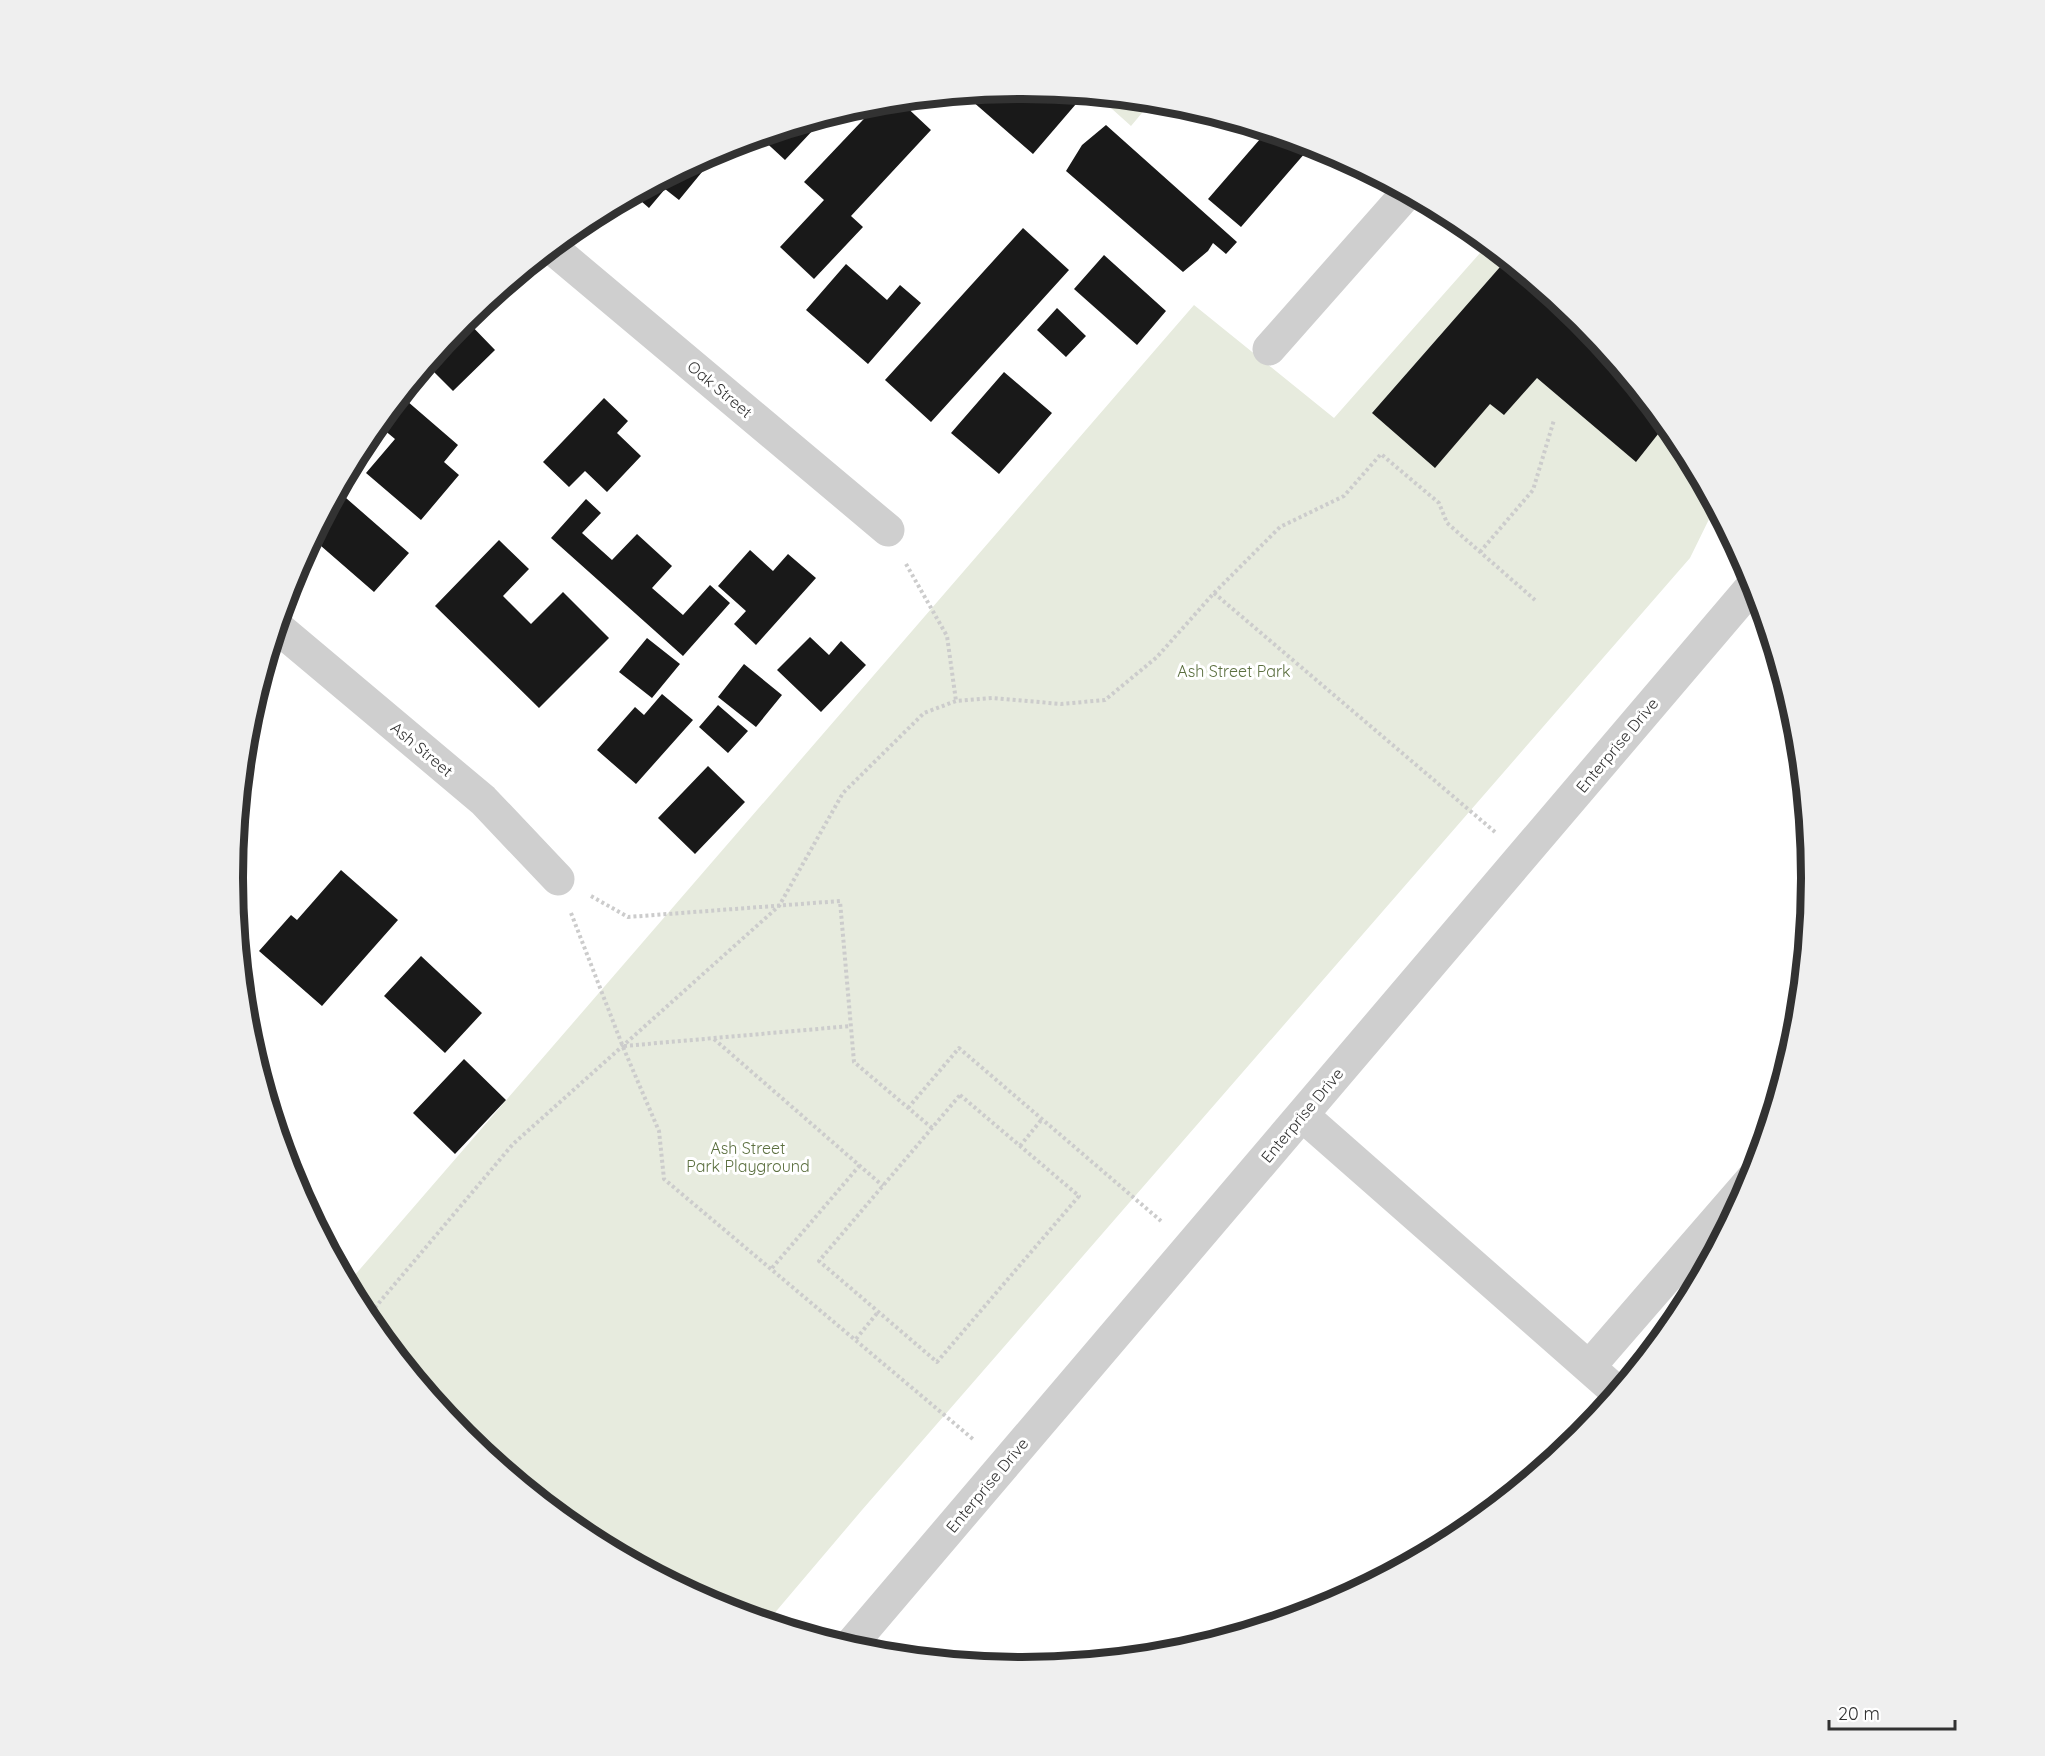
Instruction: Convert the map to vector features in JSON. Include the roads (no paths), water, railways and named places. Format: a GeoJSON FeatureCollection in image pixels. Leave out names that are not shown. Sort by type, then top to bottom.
{"type":"FeatureCollection","features":[{"type":"Feature","properties":{"kind":"street"},"geometry":{"type":"LineString","coordinates":[[1269,349],[1403,198]]}},
{"type":"Feature","properties":{"kind":"street","name":"Oak Street"},"geometry":{"type":"LineString","coordinates":[[558,253],[888,530]]}},
{"type":"Feature","properties":{"kind":"street","name":"Enterprise Drive"},"geometry":{"type":"LineString","coordinates":[[856,1638],[1746,592]]}},
{"type":"Feature","properties":{"kind":"street","name":"Ash Street"},"geometry":{"type":"LineString","coordinates":[[284,632],[483,800],[558,879]]}},
{"type":"Feature","properties":{"kind":"street"},"geometry":{"type":"LineString","coordinates":[[1302,1115],[1612,1387]]}},
{"type":"Feature","properties":{"kind":"street"},"geometry":{"type":"LineString","coordinates":[[1589,1367],[1729,1206]]}},
{"type":"Feature","properties":{"kind":"park label","name":"Ash Street Park"},"geometry":{"type":"Point","coordinates":[1234,671]}},
{"type":"Feature","properties":{"kind":"park label","name":"Ash Street Park Playground"},"geometry":{"type":"Point","coordinates":[748,1157]}}]}
